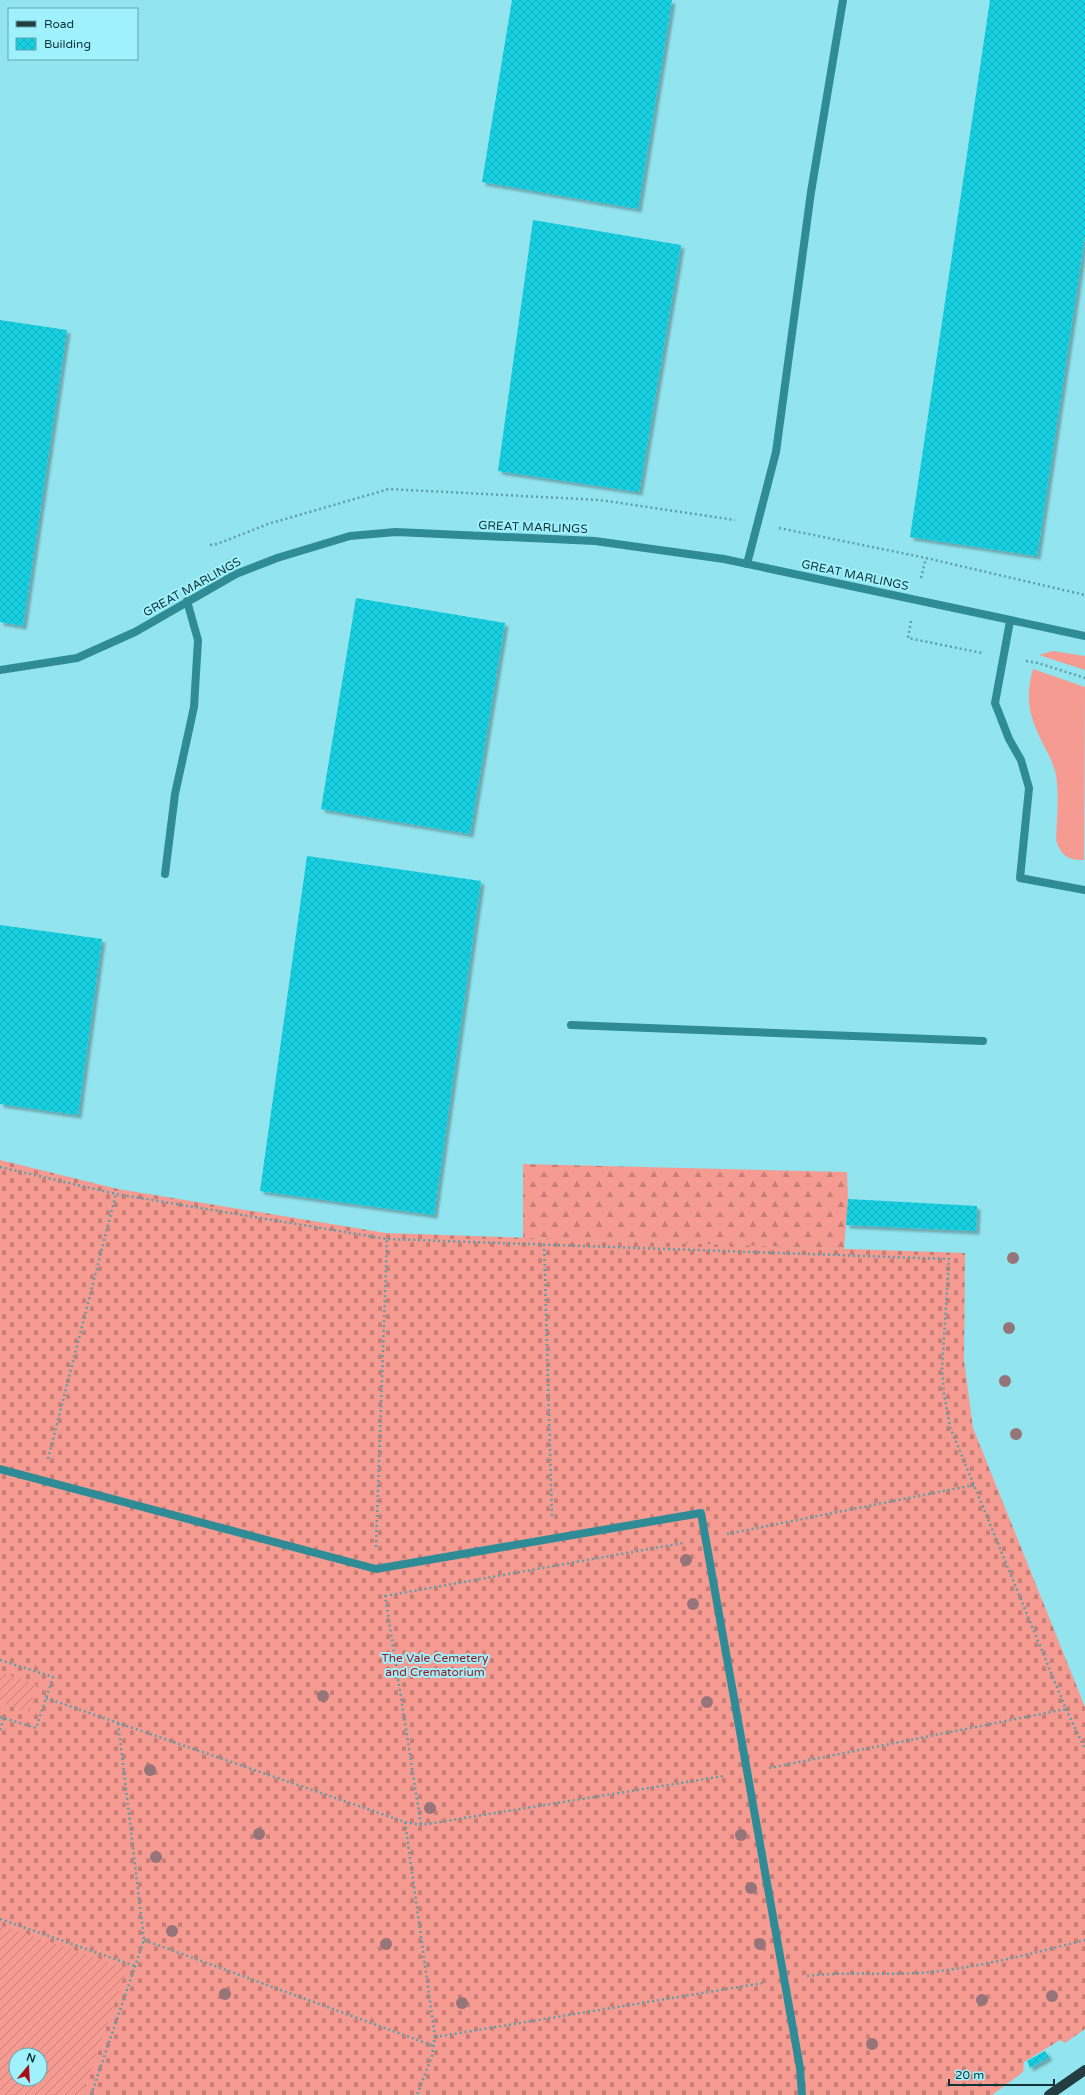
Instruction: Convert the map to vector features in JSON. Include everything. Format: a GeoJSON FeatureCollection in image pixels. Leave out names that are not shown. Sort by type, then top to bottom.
{"type":"FeatureCollection","features":[{"type":"Feature","properties":{"kind":"main road"},"geometry":{"type":"LineString","coordinates":[[1049,2095],[1085,2070]]}},
{"type":"Feature","properties":{"kind":"street"},"geometry":{"type":"LineString","coordinates":[[747,564],[776,452],[811,192],[843,0]]}},
{"type":"Feature","properties":{"kind":"street","name":"GREAT MARLINGS"},"geometry":{"type":"LineString","coordinates":[[0,670],[77,658],[135,632],[236,574],[277,558],[350,536],[396,532],[595,541],[747,564],[1085,636]]}},
{"type":"Feature","properties":{"kind":"street"},"geometry":{"type":"LineString","coordinates":[[165,874],[175,794],[194,707],[198,640],[187,601]]}},
{"type":"Feature","properties":{"kind":"street"},"geometry":{"type":"LineString","coordinates":[[1010,621],[996,703],[1009,739],[1021,760],[1029,788],[1020,878],[1085,890]]}},
{"type":"Feature","properties":{"kind":"street"},"geometry":{"type":"LineString","coordinates":[[571,1025],[982,1041]]}},
{"type":"Feature","properties":{"kind":"street"},"geometry":{"type":"LineString","coordinates":[[0,1469],[378,1569],[700,1513],[800,2068],[802,2095]]}},
{"type":"Feature","properties":{"kind":"path"},"geometry":{"type":"LineString","coordinates":[[0,1167],[116,1194],[387,1239],[949,1259],[942,1369],[944,1394],[950,1427],[1066,1709],[1085,1749]]}},
{"type":"Feature","properties":{"kind":"path"},"geometry":{"type":"LineString","coordinates":[[42,1481],[116,1194]]}},
{"type":"Feature","properties":{"kind":"path"},"geometry":{"type":"LineString","coordinates":[[387,1239],[378,1569],[385,1596],[421,1825]]}},
{"type":"Feature","properties":{"kind":"path"},"geometry":{"type":"LineString","coordinates":[[544,1244],[553,1538]]}},
{"type":"Feature","properties":{"kind":"path"},"geometry":{"type":"LineString","coordinates":[[385,1596],[705,1539],[974,1485]]}},
{"type":"Feature","properties":{"kind":"path"},"geometry":{"type":"LineString","coordinates":[[0,1660],[53,1677],[36,1728],[0,1717]]}},
{"type":"Feature","properties":{"kind":"path"},"geometry":{"type":"LineString","coordinates":[[46,1698],[405,1822],[435,2037],[432,2056],[417,2095]]}},
{"type":"Feature","properties":{"kind":"path"},"geometry":{"type":"LineString","coordinates":[[0,1730],[4,1718]]}},
{"type":"Feature","properties":{"kind":"path"},"geometry":{"type":"LineString","coordinates":[[91,2095],[144,1940],[118,1722]]}},
{"type":"Feature","properties":{"kind":"path"},"geometry":{"type":"LineString","coordinates":[[0,1919],[135,1966]]}},
{"type":"Feature","properties":{"kind":"path"},"geometry":{"type":"LineString","coordinates":[[144,1940],[434,2046]]}},
{"type":"Feature","properties":{"kind":"path"},"geometry":{"type":"LineString","coordinates":[[435,2037],[834,1972],[880,1975],[932,1972],[994,1962],[1085,1940]]}},
{"type":"Feature","properties":{"kind":"green space"},"geometry":{"type":"Polygon","coordinates":[[[1053,651],[1085,656],[1085,670],[1039,655],[1053,651]]]}},
{"type":"Feature","properties":{"kind":"green space"},"geometry":{"type":"Polygon","coordinates":[[[1033,669],[1085,687],[1084,860],[1066,856],[1060,850],[1056,840],[1058,799],[1057,782],[1054,768],[1035,726],[1030,709],[1029,691],[1033,669]]]}},
{"type":"Feature","properties":{"kind":"green space","name":"The Vale Cemetery and Crematorium"},"geometry":{"type":"Polygon","coordinates":[[[0,1160],[118,1189],[386,1233],[965,1253],[964,1361],[973,1428],[1085,1707],[1085,2029],[1065,2043],[1060,2040],[1024,2062],[1023,2072],[992,2095],[0,2095],[0,1160]]]}},
{"type":"Feature","properties":{"kind":"green space"},"geometry":{"type":"Polygon","coordinates":[[[523,1164],[847,1172],[848,1199],[844,1249],[523,1238],[523,1164]]]}},
{"type":"Feature","properties":{"kind":"green space"},"geometry":{"type":"Polygon","coordinates":[[[0,1672],[37,1684],[28,1712],[0,1703],[0,1672]]]}},
{"type":"Feature","properties":{"kind":"green space"},"geometry":{"type":"Polygon","coordinates":[[[0,1925],[127,1968],[82,2095],[0,2095],[0,1925]]]}},
{"type":"Feature","properties":{"kind":"building"},"geometry":{"type":"Polygon","coordinates":[[[512,0],[672,0],[638,209],[482,182],[512,0]]]}},
{"type":"Feature","properties":{"kind":"building"},"geometry":{"type":"Polygon","coordinates":[[[990,0],[1085,0],[1085,235],[1037,556],[910,537],[990,0]]]}},
{"type":"Feature","properties":{"kind":"building"},"geometry":{"type":"Polygon","coordinates":[[[533,220],[681,245],[639,492],[498,471],[533,220]]]}},
{"type":"Feature","properties":{"kind":"building"},"geometry":{"type":"Polygon","coordinates":[[[0,320],[67,330],[23,626],[0,622],[0,320]]]}},
{"type":"Feature","properties":{"kind":"building"},"geometry":{"type":"Polygon","coordinates":[[[356,598],[505,623],[470,834],[321,809],[356,598]]]}},
{"type":"Feature","properties":{"kind":"building"},"geometry":{"type":"Polygon","coordinates":[[[307,856],[481,881],[434,1215],[260,1191],[307,856]]]}},
{"type":"Feature","properties":{"kind":"building"},"geometry":{"type":"Polygon","coordinates":[[[0,925],[102,939],[78,1115],[0,1104],[0,925]]]}},
{"type":"Feature","properties":{"kind":"building"},"geometry":{"type":"Polygon","coordinates":[[[848,1199],[977,1206],[976,1231],[846,1225],[848,1199]]]}},
{"type":"Feature","properties":{"kind":"building"},"geometry":{"type":"Polygon","coordinates":[[[1045,2051],[1049,2057],[1030,2068],[1027,2061],[1045,2051]]]}}]}
